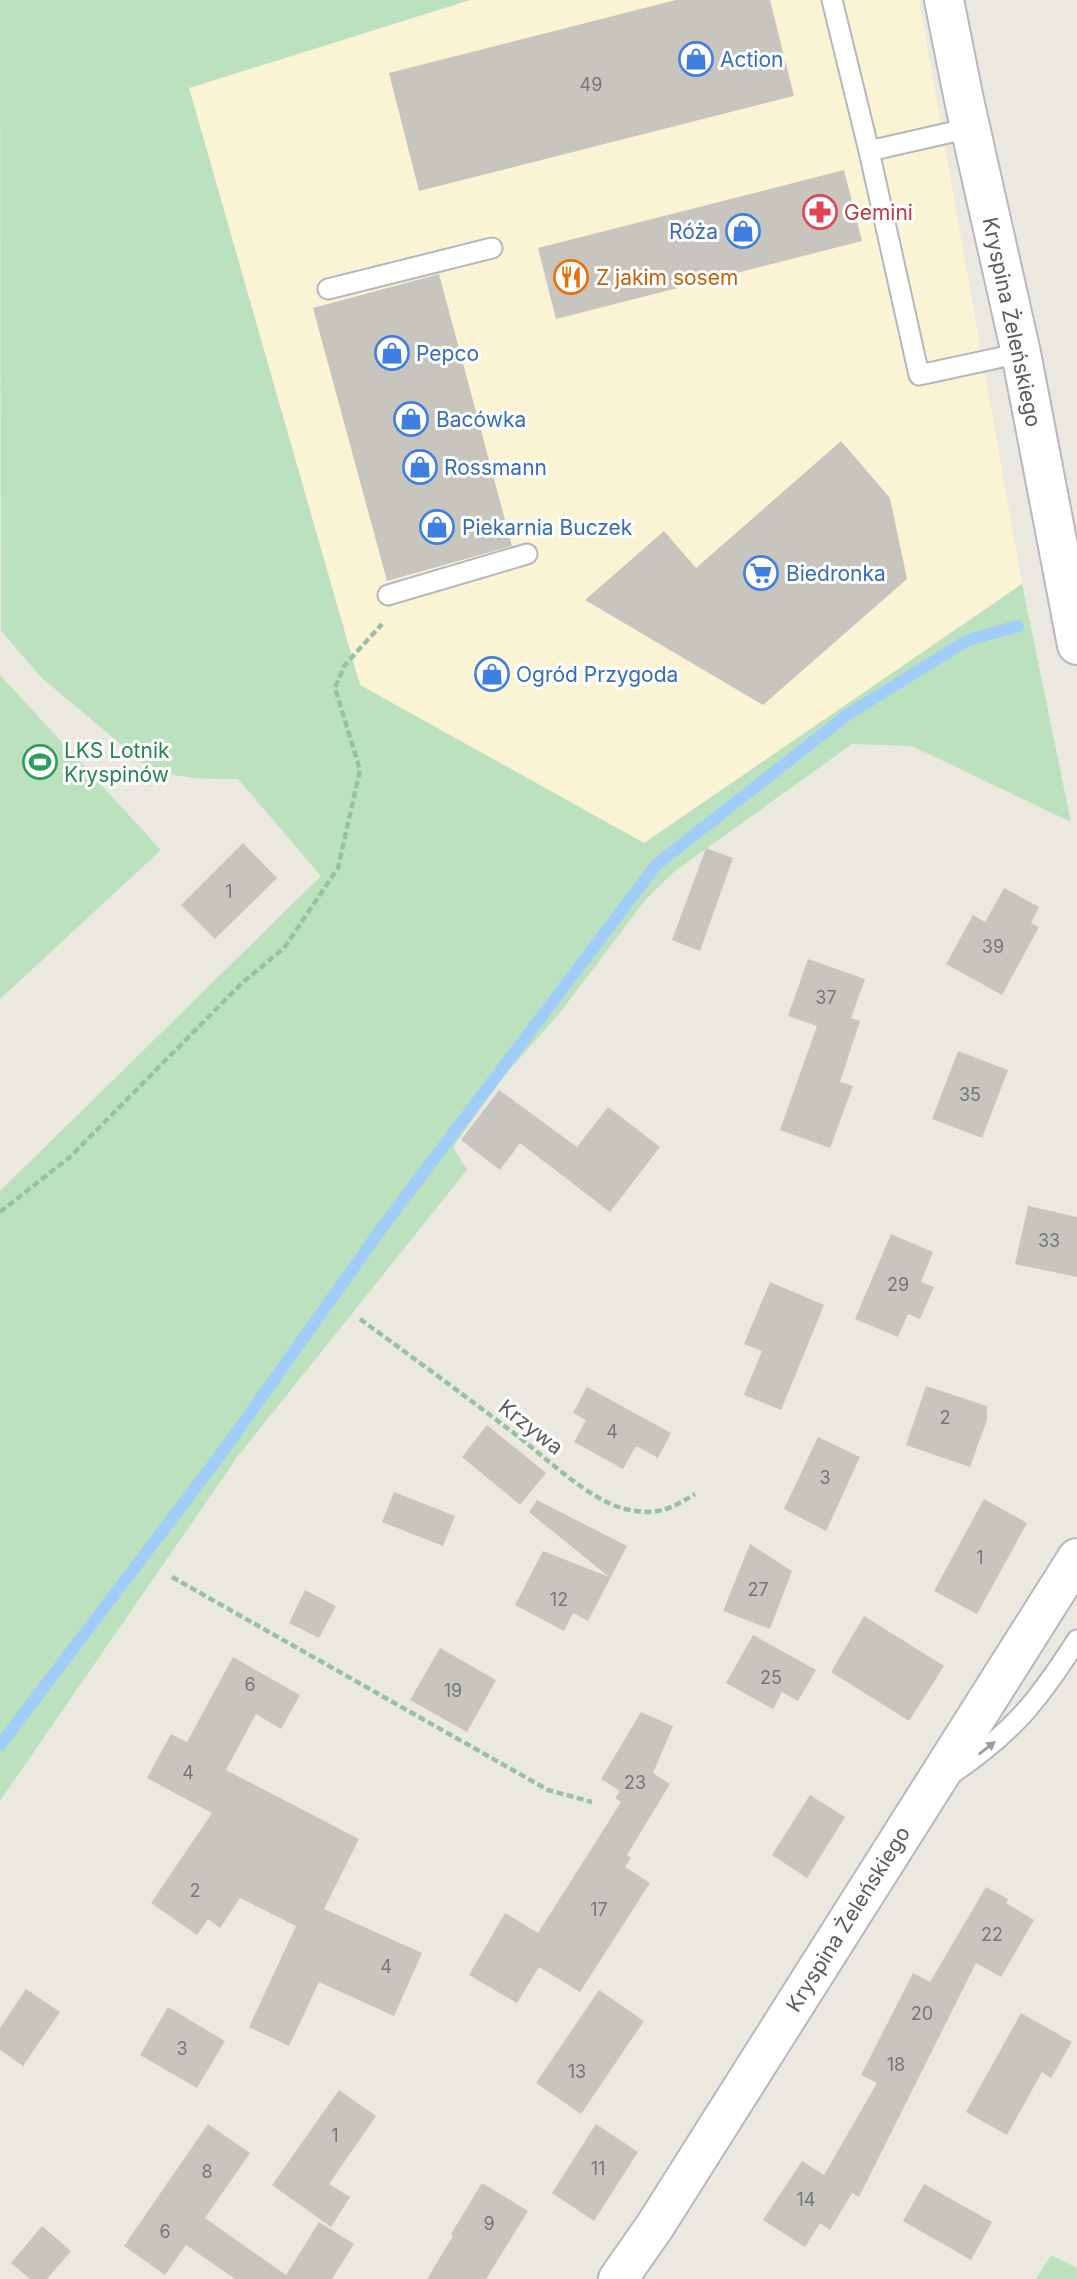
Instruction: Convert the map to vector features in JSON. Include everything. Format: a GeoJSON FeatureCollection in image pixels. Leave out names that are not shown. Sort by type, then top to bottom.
{"type":"FeatureCollection","features":[{"type":"Feature","properties":{"kind":"main road","name":"Kryspina Żeleńskiego"},"geometry":{"type":"LineString","coordinates":[[944,0],[1021,354],[1077,645]]}},
{"type":"Feature","properties":{"kind":"main road","name":"Kryspina Żeleńskiego"},"geometry":{"type":"LineString","coordinates":[[618,2279],[662,2216],[1077,1558]]}},
{"type":"Feature","properties":{"kind":"lane"},"geometry":{"type":"LineString","coordinates":[[832,0],[919,375],[1021,354]]}},
{"type":"Feature","properties":{"kind":"lane"},"geometry":{"type":"LineString","coordinates":[[869,151],[970,128]]}},
{"type":"Feature","properties":{"kind":"lane"},"geometry":{"type":"LineString","coordinates":[[328,289],[492,248]]}},
{"type":"Feature","properties":{"kind":"lane"},"geometry":{"type":"LineString","coordinates":[[388,594],[527,554]]}},
{"type":"Feature","properties":{"kind":"lane"},"geometry":{"type":"LineString","coordinates":[[932,1787],[987,1749],[1020,1720],[1042,1694],[1077,1640]]}},
{"type":"Feature","properties":{"kind":"path"},"geometry":{"type":"LineString","coordinates":[[0,1212],[70,1157],[242,983],[284,948],[338,868],[360,770],[335,688],[344,666],[382,626],[388,594]]}},
{"type":"Feature","properties":{"kind":"path","name":"Krzywa"},"geometry":{"type":"LineString","coordinates":[[360,1319],[595,1496],[623,1508],[650,1513],[669,1510],[695,1494]]}},
{"type":"Feature","properties":{"kind":"path"},"geometry":{"type":"LineString","coordinates":[[172,1577],[548,1790],[593,1802]]}},
{"type":"Feature","properties":{"kind":"shaded area"},"geometry":{"type":"Polygon","coordinates":[[[470,0],[919,0],[1022,584],[644,843],[360,685],[189,88],[470,0]]]}},
{"type":"Feature","properties":{"kind":"green space"},"geometry":{"type":"Polygon","coordinates":[[[0,0],[470,0],[189,88],[360,685],[644,843],[1022,584],[1071,822],[912,746],[852,744],[675,871],[646,899],[559,1014],[504,1076],[453,1147],[467,1170],[238,1456],[0,1801],[0,1191],[321,876],[238,779],[182,776],[149,768],[42,678],[1,631],[0,0]]]}},
{"type":"Feature","properties":{"kind":"green space","name":"LKS Lotnik Kryspinów"},"geometry":{"type":"Polygon","coordinates":[[[0,675],[161,850],[0,999],[0,675]]]}},
{"type":"Feature","properties":{"kind":"green space"},"geometry":{"type":"Polygon","coordinates":[[[1051,2255],[1077,2268],[1077,2279],[1036,2279],[1051,2255]]]}},
{"type":"Feature","properties":{"kind":"building"},"geometry":{"type":"Polygon","coordinates":[[[676,0],[770,0],[794,96],[419,191],[389,73],[676,0]]]}},
{"type":"Feature","properties":{"kind":"building"},"geometry":{"type":"Polygon","coordinates":[[[844,170],[862,241],[556,319],[538,248],[844,170]]]}},
{"type":"Feature","properties":{"kind":"building"},"geometry":{"type":"Polygon","coordinates":[[[439,274],[512,546],[387,581],[313,308],[439,274]]]}},
{"type":"Feature","properties":{"kind":"building","name":"Biedronka"},"geometry":{"type":"Polygon","coordinates":[[[841,441],[890,498],[907,579],[763,705],[585,600],[664,531],[696,568],[841,441]]]}},
{"type":"Feature","properties":{"kind":"building"},"geometry":{"type":"Polygon","coordinates":[[[243,843],[277,878],[215,939],[181,905],[243,843]]]}},
{"type":"Feature","properties":{"kind":"building"},"geometry":{"type":"Polygon","coordinates":[[[706,848],[733,858],[700,951],[672,940],[706,848]]]}},
{"type":"Feature","properties":{"kind":"building"},"geometry":{"type":"Polygon","coordinates":[[[1004,888],[1039,907],[1031,923],[1039,927],[1002,995],[946,964],[973,915],[985,922],[1004,888]]]}},
{"type":"Feature","properties":{"kind":"building"},"geometry":{"type":"Polygon","coordinates":[[[808,959],[865,979],[851,1018],[860,1021],[840,1082],[853,1086],[830,1148],[780,1130],[817,1026],[788,1016],[808,959]]]}},
{"type":"Feature","properties":{"kind":"building"},"geometry":{"type":"Polygon","coordinates":[[[958,1051],[1008,1070],[982,1138],[932,1119],[958,1051]]]}},
{"type":"Feature","properties":{"kind":"building"},"geometry":{"type":"Polygon","coordinates":[[[499,1090],[577,1147],[608,1107],[660,1147],[610,1212],[520,1143],[500,1170],[461,1140],[499,1090]]]}},
{"type":"Feature","properties":{"kind":"building"},"geometry":{"type":"Polygon","coordinates":[[[1028,1206],[1077,1217],[1077,1277],[1015,1264],[1028,1206]]]}},
{"type":"Feature","properties":{"kind":"building"},"geometry":{"type":"Polygon","coordinates":[[[891,1234],[933,1252],[921,1282],[934,1287],[920,1319],[908,1314],[898,1337],[855,1319],[891,1234]]]}},
{"type":"Feature","properties":{"kind":"building"},"geometry":{"type":"Polygon","coordinates":[[[770,1282],[824,1305],[781,1410],[744,1395],[762,1351],[744,1344],[770,1282]]]}},
{"type":"Feature","properties":{"kind":"building"},"geometry":{"type":"Polygon","coordinates":[[[926,1386],[987,1406],[987,1420],[970,1467],[906,1445],[926,1386]]]}},
{"type":"Feature","properties":{"kind":"building"},"geometry":{"type":"Polygon","coordinates":[[[587,1387],[671,1433],[658,1458],[636,1446],[623,1469],[574,1442],[586,1420],[573,1413],[587,1387]]]}},
{"type":"Feature","properties":{"kind":"building"},"geometry":{"type":"Polygon","coordinates":[[[487,1425],[546,1473],[520,1505],[462,1457],[487,1425]]]}},
{"type":"Feature","properties":{"kind":"building"},"geometry":{"type":"Polygon","coordinates":[[[818,1437],[860,1457],[826,1531],[784,1509],[818,1437]]]}},
{"type":"Feature","properties":{"kind":"building"},"geometry":{"type":"Polygon","coordinates":[[[394,1492],[455,1516],[443,1546],[382,1522],[394,1492]]]}},
{"type":"Feature","properties":{"kind":"building"},"geometry":{"type":"Polygon","coordinates":[[[984,1499],[1027,1523],[977,1614],[934,1591],[984,1499]]]}},
{"type":"Feature","properties":{"kind":"building"},"geometry":{"type":"Polygon","coordinates":[[[537,1500],[627,1546],[588,1621],[573,1613],[564,1631],[515,1605],[543,1551],[609,1577],[529,1512],[537,1500]]]}},
{"type":"Feature","properties":{"kind":"building"},"geometry":{"type":"Polygon","coordinates":[[[750,1544],[792,1571],[770,1629],[723,1611],[750,1544]]]}},
{"type":"Feature","properties":{"kind":"building"},"geometry":{"type":"Polygon","coordinates":[[[305,1590],[336,1606],[319,1638],[289,1623],[305,1590]]]}},
{"type":"Feature","properties":{"kind":"building"},"geometry":{"type":"Polygon","coordinates":[[[864,1616],[944,1666],[909,1721],[831,1672],[864,1616]]]}},
{"type":"Feature","properties":{"kind":"building"},"geometry":{"type":"Polygon","coordinates":[[[753,1635],[816,1670],[798,1701],[782,1692],[773,1709],[726,1683],[753,1635]]]}},
{"type":"Feature","properties":{"kind":"building"},"geometry":{"type":"Polygon","coordinates":[[[440,1648],[496,1680],[467,1732],[410,1700],[440,1648]]]}},
{"type":"Feature","properties":{"kind":"building"},"geometry":{"type":"Polygon","coordinates":[[[233,1657],[300,1695],[281,1729],[256,1714],[226,1770],[359,1839],[324,1909],[422,1953],[394,2016],[319,1982],[289,2046],[249,2027],[296,1926],[240,1898],[220,1928],[208,1919],[197,1935],[151,1903],[212,1813],[147,1778],[171,1734],[187,1742],[233,1657]]]}},
{"type":"Feature","properties":{"kind":"building"},"geometry":{"type":"Polygon","coordinates":[[[641,1712],[673,1726],[653,1773],[670,1784],[627,1855],[631,1858],[625,1867],[650,1883],[580,1992],[539,1967],[517,2003],[469,1975],[505,1913],[538,1933],[621,1802],[615,1798],[620,1791],[601,1779],[641,1712]]]}},
{"type":"Feature","properties":{"kind":"building"},"geometry":{"type":"Polygon","coordinates":[[[810,1795],[845,1817],[807,1878],[772,1855],[810,1795]]]}},
{"type":"Feature","properties":{"kind":"building"},"geometry":{"type":"Polygon","coordinates":[[[986,1887],[1008,1899],[1006,1903],[1034,1920],[1001,1977],[976,1963],[859,2197],[852,2193],[830,2230],[820,2223],[805,2247],[763,2220],[802,2161],[824,2175],[877,2083],[861,2075],[913,1973],[930,1982],[986,1887]]]}},
{"type":"Feature","properties":{"kind":"building"},"geometry":{"type":"Polygon","coordinates":[[[26,1989],[60,2012],[23,2066],[0,2050],[0,2028],[26,1989]]]}},
{"type":"Feature","properties":{"kind":"building"},"geometry":{"type":"Polygon","coordinates":[[[599,1990],[644,2021],[581,2114],[536,2083],[599,1990]]]}},
{"type":"Feature","properties":{"kind":"building"},"geometry":{"type":"Polygon","coordinates":[[[168,2007],[225,2041],[197,2088],[140,2055],[168,2007]]]}},
{"type":"Feature","properties":{"kind":"building"},"geometry":{"type":"Polygon","coordinates":[[[1021,2013],[1072,2042],[1051,2078],[1042,2072],[1007,2135],[966,2112],[1021,2013]]]}},
{"type":"Feature","properties":{"kind":"building"},"geometry":{"type":"Polygon","coordinates":[[[339,2090],[376,2116],[329,2184],[350,2197],[331,2227],[272,2185],[339,2090]]]}},
{"type":"Feature","properties":{"kind":"building"},"geometry":{"type":"Polygon","coordinates":[[[208,2124],[250,2153],[205,2218],[286,2275],[319,2222],[354,2244],[332,2279],[235,2279],[186,2245],[165,2275],[124,2246],[208,2124]]]}},
{"type":"Feature","properties":{"kind":"building"},"geometry":{"type":"Polygon","coordinates":[[[596,2124],[638,2152],[594,2221],[552,2193],[596,2124]]]}},
{"type":"Feature","properties":{"kind":"building"},"geometry":{"type":"Polygon","coordinates":[[[482,2183],[528,2211],[486,2279],[427,2279],[453,2236],[451,2234],[482,2183]]]}},
{"type":"Feature","properties":{"kind":"building"},"geometry":{"type":"Polygon","coordinates":[[[924,2184],[992,2222],[971,2260],[903,2221],[924,2184]]]}},
{"type":"Feature","properties":{"kind":"building"},"geometry":{"type":"Polygon","coordinates":[[[42,2226],[71,2251],[47,2279],[30,2279],[11,2263],[42,2226]]]}},
{"type":"Feature","properties":{"kind":"waterway"},"geometry":{"type":"LineString","coordinates":[[0,1745],[221,1454],[384,1225],[656,865],[847,715],[968,640],[1018,626]]}},
{"type":"Feature","properties":{"kind":"place","name":"Action"},"geometry":{"type":"Point","coordinates":[696,59]}},
{"type":"Feature","properties":{"kind":"place","name":"Gemini"},"geometry":{"type":"Point","coordinates":[820,212]}},
{"type":"Feature","properties":{"kind":"place","name":"Róża"},"geometry":{"type":"Point","coordinates":[743,231]}},
{"type":"Feature","properties":{"kind":"place","name":"Z jakim sosem"},"geometry":{"type":"Point","coordinates":[571,277]}},
{"type":"Feature","properties":{"kind":"place","name":"Pepco"},"geometry":{"type":"Point","coordinates":[392,353]}},
{"type":"Feature","properties":{"kind":"place","name":"Bacówka"},"geometry":{"type":"Point","coordinates":[411,419]}},
{"type":"Feature","properties":{"kind":"place","name":"Rossmann"},"geometry":{"type":"Point","coordinates":[420,467]}},
{"type":"Feature","properties":{"kind":"place","name":"Piekarnia Buczek"},"geometry":{"type":"Point","coordinates":[437,527]}},
{"type":"Feature","properties":{"kind":"place","name":"Biedronka"},"geometry":{"type":"Point","coordinates":[761,573]}},
{"type":"Feature","properties":{"kind":"place","name":"Ogród Przygoda"},"geometry":{"type":"Point","coordinates":[492,674]}},
{"type":"Feature","properties":{"kind":"place","name":"LKS Lotnik Kryspinów"},"geometry":{"type":"Point","coordinates":[40,762]}}]}
